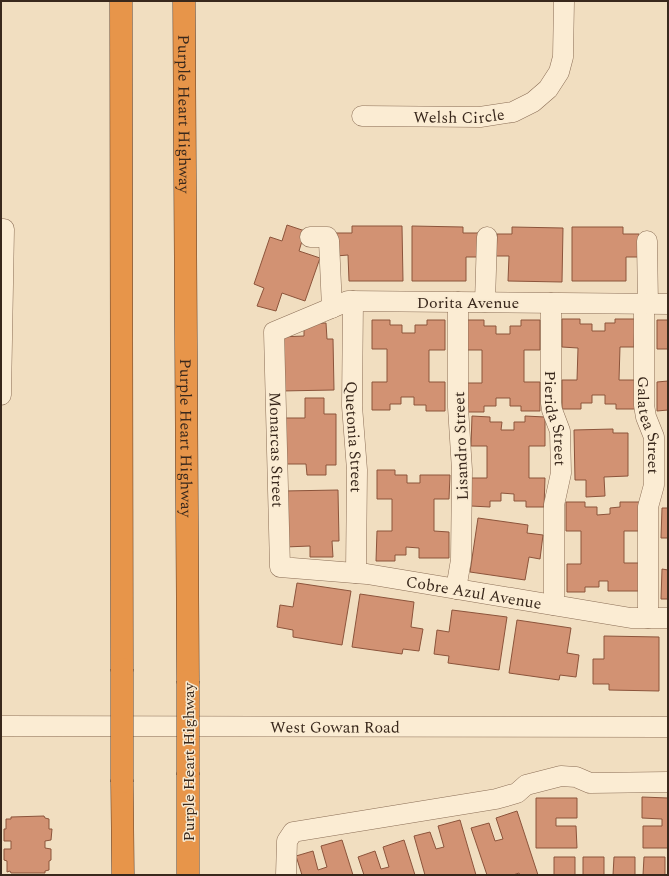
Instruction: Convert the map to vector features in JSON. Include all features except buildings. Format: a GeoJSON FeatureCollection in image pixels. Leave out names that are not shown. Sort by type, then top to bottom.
{"type":"FeatureCollection","features":[{"type":"Feature","properties":{"kind":"highway"},"geometry":{"type":"LineString","coordinates":[[121,1],[123,875]]}},
{"type":"Feature","properties":{"kind":"highway","name":"Purple Heart Highway"},"geometry":{"type":"LineString","coordinates":[[184,1],[188,875]]}},
{"type":"Feature","properties":{"kind":"street","name":"Welsh Circle"},"geometry":{"type":"LineString","coordinates":[[362,116],[480,116],[513,112],[533,102],[548,89],[559,72],[563,57],[564,1]]}},
{"type":"Feature","properties":{"kind":"street"},"geometry":{"type":"LineString","coordinates":[[1,395],[3,229]]}},
{"type":"Feature","properties":{"kind":"street"},"geometry":{"type":"LineString","coordinates":[[310,237],[327,237],[329,241],[332,308]]}},
{"type":"Feature","properties":{"kind":"street"},"geometry":{"type":"LineString","coordinates":[[485,302],[487,237]]}},
{"type":"Feature","properties":{"kind":"street","name":"Galatea Street"},"geometry":{"type":"LineString","coordinates":[[647,241],[644,405],[646,417],[654,437],[654,485],[648,507],[648,618]]}},
{"type":"Feature","properties":{"kind":"street","name":"Dorita Avenue"},"geometry":{"type":"LineString","coordinates":[[274,332],[348,301],[668,304]]}},
{"type":"Feature","properties":{"kind":"street","name":"Quetonia Street"},"geometry":{"type":"LineString","coordinates":[[353,301],[352,406],[357,470],[356,573]]}},
{"type":"Feature","properties":{"kind":"street","name":"Lisandro Street"},"geometry":{"type":"LineString","coordinates":[[456,589],[461,560],[462,470],[458,406],[458,302]]}},
{"type":"Feature","properties":{"kind":"street","name":"Pierida Street"},"geometry":{"type":"LineString","coordinates":[[551,303],[551,403],[560,431],[561,473],[554,505],[554,605]]}},
{"type":"Feature","properties":{"kind":"street","name":"Monarcas Street"},"geometry":{"type":"LineString","coordinates":[[274,332],[280,567]]}},
{"type":"Feature","properties":{"kind":"street","name":"Cobre Azul Avenue"},"geometry":{"type":"LineString","coordinates":[[280,567],[356,573],[631,618],[668,618]]}},
{"type":"Feature","properties":{"kind":"street","name":"West Gowan Road"},"geometry":{"type":"LineString","coordinates":[[1,726],[668,728]]}},
{"type":"Feature","properties":{"kind":"street"},"geometry":{"type":"LineString","coordinates":[[286,875],[287,841],[293,832],[496,799],[517,793],[526,784],[561,776],[576,777],[590,783],[668,782]]}}]}
